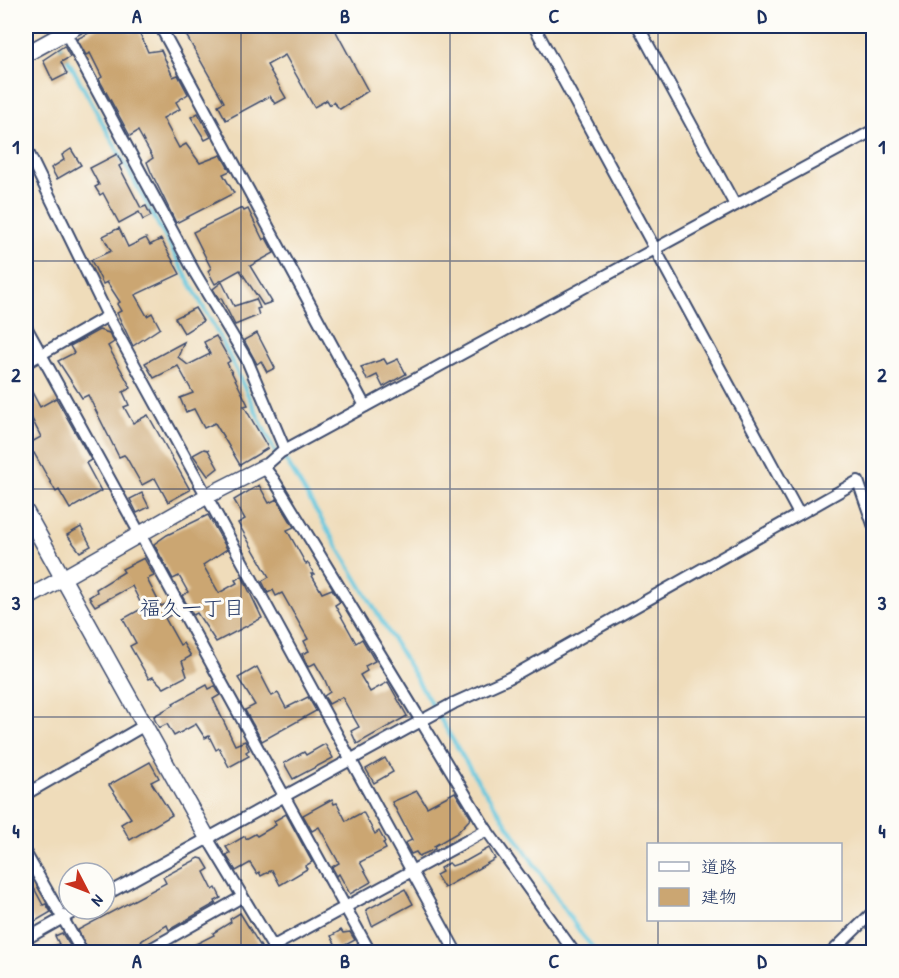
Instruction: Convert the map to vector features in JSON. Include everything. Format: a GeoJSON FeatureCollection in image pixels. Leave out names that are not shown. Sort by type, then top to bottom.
{"type":"FeatureCollection","features":[{"type":"Feature","properties":{"kind":"street"},"geometry":{"type":"LineString","coordinates":[[160,26],[365,406]]}},
{"type":"Feature","properties":{"kind":"street"},"geometry":{"type":"LineString","coordinates":[[534,26],[800,514]]}},
{"type":"Feature","properties":{"kind":"street"},"geometry":{"type":"LineString","coordinates":[[638,26],[735,205]]}},
{"type":"Feature","properties":{"kind":"street"},"geometry":{"type":"LineString","coordinates":[[869,26],[873,29]]}},
{"type":"Feature","properties":{"kind":"street"},"geometry":{"type":"LineString","coordinates":[[26,54],[68,28],[195,273],[247,360],[283,451]]}},
{"type":"Feature","properties":{"kind":"street"},"geometry":{"type":"LineString","coordinates":[[26,599],[207,496],[267,465],[283,451],[873,130]]}},
{"type":"Feature","properties":{"kind":"street"},"geometry":{"type":"LineString","coordinates":[[26,151],[108,316],[410,872],[456,952]]}},
{"type":"Feature","properties":{"kind":"street"},"geometry":{"type":"LineString","coordinates":[[26,363],[108,316]]}},
{"type":"Feature","properties":{"kind":"street"},"geometry":{"type":"LineString","coordinates":[[26,327],[369,952]]}},
{"type":"Feature","properties":{"kind":"street"},"geometry":{"type":"LineString","coordinates":[[267,465],[274,480],[424,720],[487,830],[574,952]]}},
{"type":"Feature","properties":{"kind":"street"},"geometry":{"type":"LineString","coordinates":[[117,888],[454,703],[509,678],[858,481],[873,527]]}},
{"type":"Feature","properties":{"kind":"street"},"geometry":{"type":"LineString","coordinates":[[26,512],[208,839],[274,950],[344,907],[487,830]]}},
{"type":"Feature","properties":{"kind":"street"},"geometry":{"type":"LineString","coordinates":[[26,794],[145,725]]}},
{"type":"Feature","properties":{"kind":"street"},"geometry":{"type":"LineString","coordinates":[[26,854],[57,909]]}},
{"type":"Feature","properties":{"kind":"street"},"geometry":{"type":"LineString","coordinates":[[145,952],[242,897]]}},
{"type":"Feature","properties":{"kind":"street"},"geometry":{"type":"LineString","coordinates":[[832,952],[873,911]]}},
{"type":"Feature","properties":{"kind":"street"},"geometry":{"type":"LineString","coordinates":[[26,939],[57,921]]}},
{"type":"Feature","properties":{"kind":"street"},"geometry":{"type":"LineString","coordinates":[[64,921],[82,952]]}},
{"type":"Feature","properties":{"kind":"building"},"geometry":{"type":"Polygon","coordinates":[[[102,26],[127,26],[130,33],[138,29],[148,52],[161,50],[173,77],[178,75],[188,94],[176,102],[180,109],[163,118],[179,148],[186,144],[200,163],[221,155],[230,171],[223,174],[234,193],[176,223],[147,162],[153,158],[138,131],[130,136],[99,79],[102,77],[90,53],[86,55],[77,39],[102,26]]]}},
{"type":"Feature","properties":{"kind":"building"},"geometry":{"type":"Polygon","coordinates":[[[181,26],[333,26],[368,91],[340,109],[333,102],[330,105],[327,100],[314,107],[285,55],[267,65],[286,98],[275,104],[270,96],[226,120],[218,105],[224,102],[181,26]]]}},
{"type":"Feature","properties":{"kind":"building"},"geometry":{"type":"Polygon","coordinates":[[[64,46],[70,57],[61,62],[67,74],[53,81],[43,60],[64,46]]]}},
{"type":"Feature","properties":{"kind":"building"},"geometry":{"type":"Polygon","coordinates":[[[198,113],[211,137],[205,140],[191,117],[198,113]]]}},
{"type":"Feature","properties":{"kind":"building"},"geometry":{"type":"Polygon","coordinates":[[[71,149],[81,165],[57,179],[51,168],[64,160],[62,155],[71,149]]]}},
{"type":"Feature","properties":{"kind":"building"},"geometry":{"type":"Polygon","coordinates":[[[117,154],[122,164],[119,166],[141,208],[146,206],[151,216],[143,220],[139,212],[119,223],[103,193],[100,195],[95,187],[99,185],[90,168],[117,154]]]}},
{"type":"Feature","properties":{"kind":"building"},"geometry":{"type":"Polygon","coordinates":[[[242,208],[244,211],[248,209],[263,240],[266,238],[274,253],[250,266],[272,302],[263,305],[240,270],[215,284],[208,271],[211,268],[193,232],[242,208]]]}},
{"type":"Feature","properties":{"kind":"building"},"geometry":{"type":"Polygon","coordinates":[[[119,228],[128,247],[146,238],[150,245],[161,239],[180,274],[135,295],[147,316],[152,313],[160,328],[133,346],[117,313],[121,311],[117,304],[120,302],[107,282],[103,284],[91,260],[111,251],[103,236],[119,228]]]}},
{"type":"Feature","properties":{"kind":"building"},"geometry":{"type":"Polygon","coordinates":[[[222,282],[234,306],[256,299],[260,308],[257,309],[259,315],[235,325],[221,298],[219,299],[213,289],[222,282]]]}},
{"type":"Feature","properties":{"kind":"building"},"geometry":{"type":"Polygon","coordinates":[[[195,308],[203,321],[184,333],[175,318],[195,308]]]}},
{"type":"Feature","properties":{"kind":"building"},"geometry":{"type":"Polygon","coordinates":[[[99,330],[109,333],[114,342],[108,346],[131,388],[123,392],[129,405],[124,407],[133,423],[148,415],[190,490],[168,502],[155,478],[142,485],[126,457],[124,455],[119,457],[88,395],[82,398],[58,361],[74,353],[70,346],[99,330]]]}},
{"type":"Feature","properties":{"kind":"building"},"geometry":{"type":"Polygon","coordinates":[[[257,333],[275,368],[267,372],[261,361],[257,364],[244,340],[257,333]]]}},
{"type":"Feature","properties":{"kind":"building"},"geometry":{"type":"Polygon","coordinates":[[[216,336],[230,361],[227,363],[248,405],[244,406],[268,448],[240,465],[215,423],[204,428],[194,409],[186,412],[180,398],[193,393],[178,366],[154,378],[145,363],[184,342],[178,357],[188,365],[210,354],[204,342],[216,336]]]}},
{"type":"Feature","properties":{"kind":"building"},"geometry":{"type":"Polygon","coordinates":[[[384,359],[387,364],[398,359],[406,374],[383,387],[377,375],[367,380],[361,367],[384,359]]]}},
{"type":"Feature","properties":{"kind":"building"},"geometry":{"type":"Polygon","coordinates":[[[32,392],[40,407],[56,398],[91,460],[86,463],[101,491],[70,509],[59,490],[56,492],[34,453],[26,457],[26,445],[41,437],[26,407],[26,396],[32,392]]]}},
{"type":"Feature","properties":{"kind":"building"},"geometry":{"type":"Polygon","coordinates":[[[204,449],[208,450],[218,468],[208,476],[193,455],[204,449]]]}},
{"type":"Feature","properties":{"kind":"building"},"geometry":{"type":"Polygon","coordinates":[[[259,485],[269,503],[277,499],[294,527],[287,530],[306,564],[308,563],[314,574],[311,574],[322,593],[332,589],[340,602],[335,605],[356,643],[362,639],[375,661],[365,666],[367,671],[360,675],[370,692],[388,682],[407,716],[357,744],[351,731],[359,727],[342,697],[329,704],[324,696],[330,692],[324,678],[315,663],[308,667],[302,654],[309,651],[304,641],[308,639],[282,593],[276,596],[273,590],[268,593],[262,581],[269,577],[238,523],[245,519],[234,500],[259,485]]]}},
{"type":"Feature","properties":{"kind":"building"},"geometry":{"type":"Polygon","coordinates":[[[142,493],[149,507],[137,513],[130,499],[142,493]]]}},
{"type":"Feature","properties":{"kind":"building"},"geometry":{"type":"Polygon","coordinates":[[[208,515],[227,549],[203,565],[219,593],[237,583],[235,580],[242,576],[262,618],[216,642],[197,613],[193,615],[182,596],[188,592],[179,576],[173,579],[154,544],[208,515]]]}},
{"type":"Feature","properties":{"kind":"building"},"geometry":{"type":"Polygon","coordinates":[[[81,527],[91,546],[80,552],[67,535],[81,527]]]}},
{"type":"Feature","properties":{"kind":"building"},"geometry":{"type":"Polygon","coordinates":[[[144,558],[154,576],[147,579],[161,606],[170,603],[175,613],[165,618],[180,645],[183,643],[191,656],[182,661],[187,676],[164,688],[153,677],[149,679],[130,646],[136,643],[123,619],[143,608],[132,586],[95,606],[89,597],[97,592],[96,589],[124,572],[122,569],[144,558]]]}},
{"type":"Feature","properties":{"kind":"building"},"geometry":{"type":"Polygon","coordinates":[[[257,667],[272,696],[278,693],[286,708],[308,697],[316,711],[262,741],[245,710],[255,705],[238,678],[257,667]]]}},
{"type":"Feature","properties":{"kind":"building"},"geometry":{"type":"Polygon","coordinates":[[[207,685],[209,689],[215,686],[220,695],[213,699],[235,745],[245,741],[249,750],[246,752],[249,756],[229,767],[219,748],[216,750],[209,736],[205,738],[196,724],[174,736],[167,724],[159,728],[155,720],[154,716],[174,705],[173,703],[207,685]]]}},
{"type":"Feature","properties":{"kind":"building"},"geometry":{"type":"Polygon","coordinates":[[[325,744],[333,758],[293,779],[284,763],[304,752],[306,755],[325,744]]]}},
{"type":"Feature","properties":{"kind":"building"},"geometry":{"type":"Polygon","coordinates":[[[385,758],[393,772],[374,783],[366,769],[385,758]]]}},
{"type":"Feature","properties":{"kind":"building"},"geometry":{"type":"Polygon","coordinates":[[[150,762],[159,778],[151,782],[172,815],[130,840],[121,824],[131,818],[109,785],[150,762]]]}},
{"type":"Feature","properties":{"kind":"building"},"geometry":{"type":"Polygon","coordinates":[[[417,791],[427,807],[455,792],[471,818],[457,833],[434,846],[435,849],[419,856],[416,852],[411,854],[405,843],[412,840],[392,802],[417,791]]]}},
{"type":"Feature","properties":{"kind":"building"},"geometry":{"type":"Polygon","coordinates":[[[332,799],[334,804],[337,803],[346,821],[363,812],[375,834],[379,831],[385,842],[383,843],[386,849],[360,862],[371,882],[350,894],[339,874],[337,876],[332,867],[339,863],[319,827],[312,831],[303,815],[332,799]]]}},
{"type":"Feature","properties":{"kind":"building"},"geometry":{"type":"Polygon","coordinates":[[[286,814],[312,862],[305,866],[307,869],[280,885],[272,870],[261,876],[250,863],[236,871],[226,855],[230,853],[226,847],[245,836],[246,839],[255,834],[257,836],[276,825],[274,821],[286,814]]]}},
{"type":"Feature","properties":{"kind":"building"},"geometry":{"type":"Polygon","coordinates":[[[489,848],[495,859],[444,888],[436,875],[442,872],[440,868],[449,863],[452,866],[466,861],[489,848]]]}},
{"type":"Feature","properties":{"kind":"building"},"geometry":{"type":"Polygon","coordinates":[[[199,858],[203,859],[209,869],[204,872],[213,890],[216,888],[221,898],[169,930],[167,925],[141,941],[143,944],[134,951],[130,943],[112,952],[89,952],[78,930],[95,921],[117,921],[117,909],[166,883],[163,877],[199,858]]]}},
{"type":"Feature","properties":{"kind":"building"},"geometry":{"type":"Polygon","coordinates":[[[26,873],[43,905],[46,904],[51,912],[34,922],[26,907],[26,873]]]}},
{"type":"Feature","properties":{"kind":"building"},"geometry":{"type":"Polygon","coordinates":[[[405,889],[413,904],[372,926],[366,910],[405,889]]]}},
{"type":"Feature","properties":{"kind":"building"},"geometry":{"type":"Polygon","coordinates":[[[240,913],[261,947],[257,949],[259,952],[180,952],[214,935],[213,933],[231,922],[230,919],[240,913]]]}},
{"type":"Feature","properties":{"kind":"building"},"geometry":{"type":"Polygon","coordinates":[[[341,930],[343,933],[350,932],[355,940],[338,949],[331,936],[341,930]]]}},
{"type":"Feature","properties":{"kind":"building"},"geometry":{"type":"Polygon","coordinates":[[[62,933],[74,952],[43,952],[59,944],[55,936],[62,933]]]}},
{"type":"Feature","properties":{"kind":"waterway"},"geometry":{"type":"LineString","coordinates":[[61,47],[224,345],[276,454],[287,462],[472,772],[582,935],[597,952]]}},
{"type":"Feature","properties":{"kind":"district","name":"福久一丁目"},"geometry":{"type":"Point","coordinates":[192,607]}}]}
